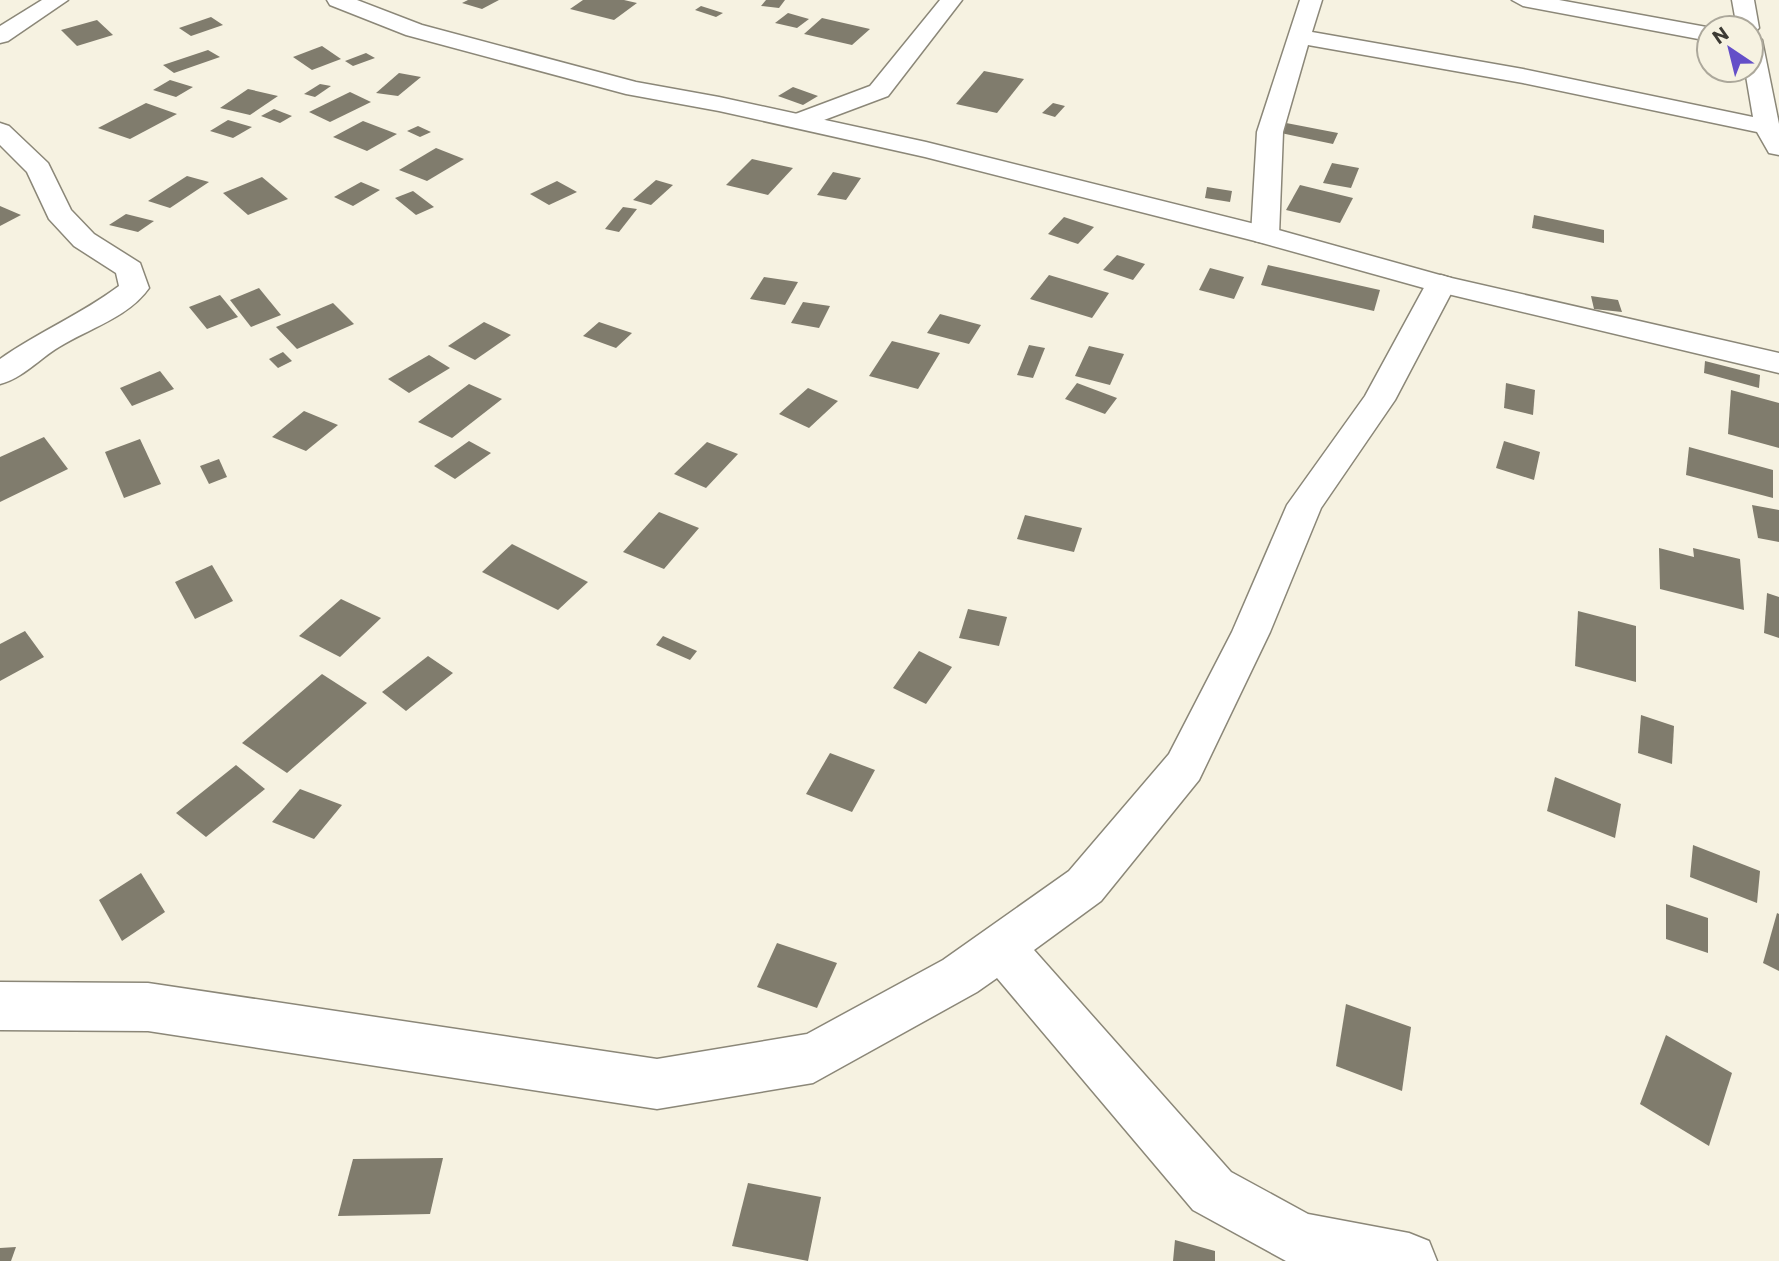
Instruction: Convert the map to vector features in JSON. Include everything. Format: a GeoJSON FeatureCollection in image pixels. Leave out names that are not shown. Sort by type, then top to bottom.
{"type":"FeatureCollection","features":[{"type":"Feature","properties":{"kind":"street"},"geometry":{"type":"LineString","coordinates":[[0,36],[57,0]]}},
{"type":"Feature","properties":{"kind":"street"},"geometry":{"type":"LineString","coordinates":[[338,0],[414,30],[634,89],[799,121],[1265,235],[1441,284],[1779,363]]}},
{"type":"Feature","properties":{"kind":"street"},"geometry":{"type":"LineString","coordinates":[[799,121],[879,91],[951,0]]}},
{"type":"Feature","properties":{"kind":"street"},"geometry":{"type":"LineString","coordinates":[[1265,235],[1270,132],[1302,37],[1311,0]]}},
{"type":"Feature","properties":{"kind":"street"},"geometry":{"type":"LineString","coordinates":[[1523,0],[1695,31]]}},
{"type":"Feature","properties":{"kind":"street"},"geometry":{"type":"LineString","coordinates":[[1302,37],[1523,76],[1768,127]]}},
{"type":"Feature","properties":{"kind":"street"},"geometry":{"type":"LineString","coordinates":[[1760,84],[1768,127],[1779,150]]}},
{"type":"Feature","properties":{"kind":"street"},"geometry":{"type":"LineString","coordinates":[[0,131],[39,169],[59,213],[75,231],[130,270],[134,288],[110,307],[46,341],[0,374]]}},
{"type":"Feature","properties":{"kind":"street"},"geometry":{"type":"LineString","coordinates":[[0,1006],[148,1007],[657,1084],[813,1058],[960,975],[1085,886],[1184,767],[1251,632],[1304,505],[1379,400],[1441,284]]}},
{"type":"Feature","properties":{"kind":"street"},"geometry":{"type":"LineString","coordinates":[[1000,947],[1212,1191],[1301,1240],[1409,1261]]}},
{"type":"Feature","properties":{"kind":"building"},"geometry":{"type":"Polygon","coordinates":[[[468,0],[499,0],[482,9],[462,3],[468,0]]]}},
{"type":"Feature","properties":{"kind":"building"},"geometry":{"type":"Polygon","coordinates":[[[583,0],[624,0],[637,3],[614,20],[570,9],[583,0]]]}},
{"type":"Feature","properties":{"kind":"building"},"geometry":{"type":"Polygon","coordinates":[[[766,0],[785,0],[779,8],[761,6],[766,0]]]}},
{"type":"Feature","properties":{"kind":"building"},"geometry":{"type":"Polygon","coordinates":[[[701,6],[723,13],[716,17],[695,10],[701,6]]]}},
{"type":"Feature","properties":{"kind":"building"},"geometry":{"type":"Polygon","coordinates":[[[788,13],[809,19],[797,28],[775,23],[788,13]]]}},
{"type":"Feature","properties":{"kind":"building"},"geometry":{"type":"Polygon","coordinates":[[[211,17],[223,25],[191,36],[179,28],[211,17]]]}},
{"type":"Feature","properties":{"kind":"building"},"geometry":{"type":"Polygon","coordinates":[[[822,18],[870,29],[852,45],[804,34],[822,18]]]}},
{"type":"Feature","properties":{"kind":"building"},"geometry":{"type":"Polygon","coordinates":[[[97,20],[113,35],[77,46],[61,30],[97,20]]]}},
{"type":"Feature","properties":{"kind":"building"},"geometry":{"type":"Polygon","coordinates":[[[322,46],[341,59],[312,70],[293,57],[322,46]]]}},
{"type":"Feature","properties":{"kind":"building"},"geometry":{"type":"Polygon","coordinates":[[[208,50],[220,57],[174,73],[163,65],[208,50]]]}},
{"type":"Feature","properties":{"kind":"building"},"geometry":{"type":"Polygon","coordinates":[[[366,53],[375,58],[353,66],[345,61],[366,53]]]}},
{"type":"Feature","properties":{"kind":"building"},"geometry":{"type":"Polygon","coordinates":[[[984,71],[1024,79],[997,113],[956,104],[984,71]]]}},
{"type":"Feature","properties":{"kind":"building"},"geometry":{"type":"Polygon","coordinates":[[[399,73],[421,77],[398,96],[376,93],[399,73]]]}},
{"type":"Feature","properties":{"kind":"building"},"geometry":{"type":"Polygon","coordinates":[[[170,80],[193,87],[176,97],[153,90],[170,80]]]}},
{"type":"Feature","properties":{"kind":"building"},"geometry":{"type":"Polygon","coordinates":[[[320,84],[331,86],[315,97],[304,94],[320,84]]]}},
{"type":"Feature","properties":{"kind":"building"},"geometry":{"type":"Polygon","coordinates":[[[793,87],[818,96],[803,105],[778,96],[793,87]]]}},
{"type":"Feature","properties":{"kind":"building"},"geometry":{"type":"Polygon","coordinates":[[[248,89],[278,96],[250,115],[220,108],[248,89]]]}},
{"type":"Feature","properties":{"kind":"building"},"geometry":{"type":"Polygon","coordinates":[[[350,92],[371,102],[330,122],[309,112],[350,92]]]}},
{"type":"Feature","properties":{"kind":"building"},"geometry":{"type":"Polygon","coordinates":[[[146,103],[177,114],[130,139],[98,128],[146,103]]]}},
{"type":"Feature","properties":{"kind":"building"},"geometry":{"type":"Polygon","coordinates":[[[1053,103],[1065,106],[1055,117],[1042,113],[1053,103]]]}},
{"type":"Feature","properties":{"kind":"building"},"geometry":{"type":"Polygon","coordinates":[[[274,109],[292,116],[280,123],[261,116],[274,109]]]}},
{"type":"Feature","properties":{"kind":"building"},"geometry":{"type":"Polygon","coordinates":[[[228,120],[252,127],[233,138],[210,131],[228,120]]]}},
{"type":"Feature","properties":{"kind":"building"},"geometry":{"type":"Polygon","coordinates":[[[363,121],[397,134],[367,151],[333,137],[363,121]]]}},
{"type":"Feature","properties":{"kind":"building"},"geometry":{"type":"Polygon","coordinates":[[[1281,122],[1338,133],[1333,144],[1276,132],[1281,122]]]}},
{"type":"Feature","properties":{"kind":"building"},"geometry":{"type":"Polygon","coordinates":[[[418,126],[431,132],[420,137],[407,131],[418,126]]]}},
{"type":"Feature","properties":{"kind":"building"},"geometry":{"type":"Polygon","coordinates":[[[436,148],[464,159],[427,181],[399,170],[436,148]]]}},
{"type":"Feature","properties":{"kind":"building"},"geometry":{"type":"Polygon","coordinates":[[[752,159],[793,168],[768,195],[726,185],[752,159]]]}},
{"type":"Feature","properties":{"kind":"building"},"geometry":{"type":"Polygon","coordinates":[[[1332,163],[1359,168],[1351,188],[1323,183],[1332,163]]]}},
{"type":"Feature","properties":{"kind":"building"},"geometry":{"type":"Polygon","coordinates":[[[833,172],[861,178],[846,200],[817,195],[833,172]]]}},
{"type":"Feature","properties":{"kind":"building"},"geometry":{"type":"Polygon","coordinates":[[[187,176],[209,182],[170,208],[148,201],[187,176]]]}},
{"type":"Feature","properties":{"kind":"building"},"geometry":{"type":"Polygon","coordinates":[[[262,177],[288,199],[248,215],[223,193],[262,177]]]}},
{"type":"Feature","properties":{"kind":"building"},"geometry":{"type":"Polygon","coordinates":[[[656,180],[673,185],[651,205],[633,200],[656,180]]]}},
{"type":"Feature","properties":{"kind":"building"},"geometry":{"type":"Polygon","coordinates":[[[557,181],[577,192],[549,205],[530,194],[557,181]]]}},
{"type":"Feature","properties":{"kind":"building"},"geometry":{"type":"Polygon","coordinates":[[[361,182],[380,190],[353,206],[334,197],[361,182]]]}},
{"type":"Feature","properties":{"kind":"building"},"geometry":{"type":"Polygon","coordinates":[[[1300,185],[1353,198],[1340,223],[1286,210],[1300,185]]]}},
{"type":"Feature","properties":{"kind":"building"},"geometry":{"type":"Polygon","coordinates":[[[1207,187],[1232,191],[1230,202],[1205,198],[1207,187]]]}},
{"type":"Feature","properties":{"kind":"building"},"geometry":{"type":"Polygon","coordinates":[[[413,191],[434,207],[416,215],[395,198],[413,191]]]}},
{"type":"Feature","properties":{"kind":"building"},"geometry":{"type":"Polygon","coordinates":[[[0,206],[21,215],[0,226],[0,206]]]}},
{"type":"Feature","properties":{"kind":"building"},"geometry":{"type":"Polygon","coordinates":[[[623,207],[637,209],[619,232],[605,229],[623,207]]]}},
{"type":"Feature","properties":{"kind":"building"},"geometry":{"type":"Polygon","coordinates":[[[126,214],[154,221],[138,232],[109,225],[126,214]]]}},
{"type":"Feature","properties":{"kind":"building"},"geometry":{"type":"Polygon","coordinates":[[[1534,215],[1604,230],[1604,243],[1532,228],[1534,215]]]}},
{"type":"Feature","properties":{"kind":"building"},"geometry":{"type":"Polygon","coordinates":[[[1064,217],[1094,227],[1078,244],[1048,234],[1064,217]]]}},
{"type":"Feature","properties":{"kind":"building"},"geometry":{"type":"Polygon","coordinates":[[[1117,255],[1145,264],[1133,280],[1103,270],[1117,255]]]}},
{"type":"Feature","properties":{"kind":"building"},"geometry":{"type":"Polygon","coordinates":[[[1268,265],[1380,290],[1374,311],[1261,285],[1268,265]]]}},
{"type":"Feature","properties":{"kind":"building"},"geometry":{"type":"Polygon","coordinates":[[[1210,268],[1244,277],[1234,299],[1199,290],[1210,268]]]}},
{"type":"Feature","properties":{"kind":"building"},"geometry":{"type":"Polygon","coordinates":[[[1049,275],[1109,293],[1092,318],[1030,299],[1049,275]]]}},
{"type":"Feature","properties":{"kind":"building"},"geometry":{"type":"Polygon","coordinates":[[[764,277],[798,282],[785,305],[750,299],[764,277]]]}},
{"type":"Feature","properties":{"kind":"building"},"geometry":{"type":"Polygon","coordinates":[[[259,288],[281,315],[251,327],[230,300],[259,288]]]}},
{"type":"Feature","properties":{"kind":"building"},"geometry":{"type":"Polygon","coordinates":[[[220,295],[238,317],[207,329],[189,307],[220,295]]]}},
{"type":"Feature","properties":{"kind":"building"},"geometry":{"type":"Polygon","coordinates":[[[1591,296],[1618,300],[1622,312],[1594,309],[1591,296]]]}},
{"type":"Feature","properties":{"kind":"building"},"geometry":{"type":"Polygon","coordinates":[[[803,302],[830,306],[819,328],[791,323],[803,302]]]}},
{"type":"Feature","properties":{"kind":"building"},"geometry":{"type":"Polygon","coordinates":[[[333,303],[354,324],[297,349],[276,327],[333,303]]]}},
{"type":"Feature","properties":{"kind":"building"},"geometry":{"type":"Polygon","coordinates":[[[940,314],[981,325],[969,344],[927,333],[940,314]]]}},
{"type":"Feature","properties":{"kind":"building"},"geometry":{"type":"Polygon","coordinates":[[[484,322],[511,335],[475,360],[448,346],[484,322]]]}},
{"type":"Feature","properties":{"kind":"building"},"geometry":{"type":"Polygon","coordinates":[[[599,322],[632,333],[616,348],[583,336],[599,322]]]}},
{"type":"Feature","properties":{"kind":"building"},"geometry":{"type":"Polygon","coordinates":[[[892,341],[940,353],[918,389],[869,376],[892,341]]]}},
{"type":"Feature","properties":{"kind":"building"},"geometry":{"type":"Polygon","coordinates":[[[1029,345],[1045,348],[1033,378],[1017,375],[1029,345]]]}},
{"type":"Feature","properties":{"kind":"building"},"geometry":{"type":"Polygon","coordinates":[[[1089,346],[1124,354],[1110,385],[1075,376],[1089,346]]]}},
{"type":"Feature","properties":{"kind":"building"},"geometry":{"type":"Polygon","coordinates":[[[283,352],[292,361],[278,368],[269,359],[283,352]]]}},
{"type":"Feature","properties":{"kind":"building"},"geometry":{"type":"Polygon","coordinates":[[[429,355],[450,368],[409,393],[388,379],[429,355]]]}},
{"type":"Feature","properties":{"kind":"building"},"geometry":{"type":"Polygon","coordinates":[[[1705,361],[1760,375],[1759,388],[1704,373],[1705,361]]]}},
{"type":"Feature","properties":{"kind":"building"},"geometry":{"type":"Polygon","coordinates":[[[160,371],[174,389],[132,406],[120,388],[160,371]]]}},
{"type":"Feature","properties":{"kind":"building"},"geometry":{"type":"Polygon","coordinates":[[[1077,383],[1117,398],[1105,414],[1065,399],[1077,383]]]}},
{"type":"Feature","properties":{"kind":"building"},"geometry":{"type":"Polygon","coordinates":[[[1506,383],[1535,390],[1533,415],[1504,408],[1506,383]]]}},
{"type":"Feature","properties":{"kind":"building"},"geometry":{"type":"Polygon","coordinates":[[[469,384],[502,399],[452,438],[418,422],[469,384]]]}},
{"type":"Feature","properties":{"kind":"building"},"geometry":{"type":"Polygon","coordinates":[[[808,388],[838,401],[809,428],[779,414],[808,388]]]}},
{"type":"Feature","properties":{"kind":"building"},"geometry":{"type":"Polygon","coordinates":[[[1731,390],[1779,403],[1779,448],[1728,434],[1731,390]]]}},
{"type":"Feature","properties":{"kind":"building"},"geometry":{"type":"Polygon","coordinates":[[[304,411],[338,425],[306,451],[272,437],[304,411]]]}},
{"type":"Feature","properties":{"kind":"building"},"geometry":{"type":"Polygon","coordinates":[[[44,437],[68,469],[0,502],[0,457],[44,437]]]}},
{"type":"Feature","properties":{"kind":"building"},"geometry":{"type":"Polygon","coordinates":[[[140,439],[161,484],[124,498],[105,452],[140,439]]]}},
{"type":"Feature","properties":{"kind":"building"},"geometry":{"type":"Polygon","coordinates":[[[469,441],[491,453],[455,479],[434,466],[469,441]]]}},
{"type":"Feature","properties":{"kind":"building"},"geometry":{"type":"Polygon","coordinates":[[[1504,441],[1540,452],[1534,480],[1496,468],[1504,441]]]}},
{"type":"Feature","properties":{"kind":"building"},"geometry":{"type":"Polygon","coordinates":[[[707,442],[738,454],[706,488],[674,474],[707,442]]]}},
{"type":"Feature","properties":{"kind":"building"},"geometry":{"type":"Polygon","coordinates":[[[1689,447],[1773,470],[1773,498],[1686,475],[1689,447]]]}},
{"type":"Feature","properties":{"kind":"building"},"geometry":{"type":"Polygon","coordinates":[[[219,459],[227,477],[209,484],[200,466],[219,459]]]}},
{"type":"Feature","properties":{"kind":"building"},"geometry":{"type":"Polygon","coordinates":[[[1752,505],[1779,510],[1779,542],[1758,538],[1752,505]]]}},
{"type":"Feature","properties":{"kind":"building"},"geometry":{"type":"Polygon","coordinates":[[[659,512],[699,528],[664,569],[623,552],[659,512]]]}},
{"type":"Feature","properties":{"kind":"building"},"geometry":{"type":"Polygon","coordinates":[[[1025,515],[1082,528],[1074,552],[1017,539],[1025,515]]]}},
{"type":"Feature","properties":{"kind":"building"},"geometry":{"type":"Polygon","coordinates":[[[512,544],[588,582],[558,610],[482,572],[512,544]]]}},
{"type":"Feature","properties":{"kind":"building"},"geometry":{"type":"Polygon","coordinates":[[[1659,548],[1694,557],[1693,548],[1740,559],[1744,610],[1660,589],[1659,548]]]}},
{"type":"Feature","properties":{"kind":"building"},"geometry":{"type":"Polygon","coordinates":[[[212,565],[233,601],[195,619],[175,582],[212,565]]]}},
{"type":"Feature","properties":{"kind":"building"},"geometry":{"type":"Polygon","coordinates":[[[1767,593],[1779,597],[1779,638],[1764,633],[1767,593]]]}},
{"type":"Feature","properties":{"kind":"building"},"geometry":{"type":"Polygon","coordinates":[[[341,599],[381,618],[340,657],[299,636],[341,599]]]}},
{"type":"Feature","properties":{"kind":"building"},"geometry":{"type":"Polygon","coordinates":[[[968,609],[1007,617],[999,646],[959,638],[968,609]]]}},
{"type":"Feature","properties":{"kind":"building"},"geometry":{"type":"Polygon","coordinates":[[[1578,611],[1636,626],[1636,682],[1575,666],[1578,611]]]}},
{"type":"Feature","properties":{"kind":"building"},"geometry":{"type":"Polygon","coordinates":[[[25,631],[44,657],[0,681],[0,644],[25,631]]]}},
{"type":"Feature","properties":{"kind":"building"},"geometry":{"type":"Polygon","coordinates":[[[663,636],[697,651],[690,660],[656,645],[663,636]]]}},
{"type":"Feature","properties":{"kind":"building"},"geometry":{"type":"Polygon","coordinates":[[[919,651],[952,667],[926,704],[893,688],[919,651]]]}},
{"type":"Feature","properties":{"kind":"building"},"geometry":{"type":"Polygon","coordinates":[[[428,656],[453,673],[406,711],[382,692],[428,656]]]}},
{"type":"Feature","properties":{"kind":"building"},"geometry":{"type":"Polygon","coordinates":[[[322,674],[367,703],[287,773],[242,743],[322,674]]]}},
{"type":"Feature","properties":{"kind":"building"},"geometry":{"type":"Polygon","coordinates":[[[1641,715],[1674,726],[1672,764],[1638,753],[1641,715]]]}},
{"type":"Feature","properties":{"kind":"building"},"geometry":{"type":"Polygon","coordinates":[[[830,753],[875,770],[852,812],[806,794],[830,753]]]}},
{"type":"Feature","properties":{"kind":"building"},"geometry":{"type":"Polygon","coordinates":[[[236,765],[265,789],[206,837],[176,813],[236,765]]]}},
{"type":"Feature","properties":{"kind":"building"},"geometry":{"type":"Polygon","coordinates":[[[1555,777],[1621,804],[1615,838],[1547,811],[1555,777]]]}},
{"type":"Feature","properties":{"kind":"building"},"geometry":{"type":"Polygon","coordinates":[[[300,789],[342,805],[314,839],[272,822],[300,789]]]}},
{"type":"Feature","properties":{"kind":"building"},"geometry":{"type":"Polygon","coordinates":[[[1693,845],[1760,871],[1757,903],[1690,877],[1693,845]]]}},
{"type":"Feature","properties":{"kind":"building"},"geometry":{"type":"Polygon","coordinates":[[[141,873],[165,912],[122,941],[99,900],[141,873]]]}},
{"type":"Feature","properties":{"kind":"building"},"geometry":{"type":"Polygon","coordinates":[[[1666,904],[1708,918],[1708,953],[1666,939],[1666,904]]]}},
{"type":"Feature","properties":{"kind":"building"},"geometry":{"type":"Polygon","coordinates":[[[1777,913],[1779,914],[1779,971],[1763,963],[1777,913]]]}},
{"type":"Feature","properties":{"kind":"building"},"geometry":{"type":"Polygon","coordinates":[[[777,943],[837,963],[817,1008],[757,987],[777,943]]]}},
{"type":"Feature","properties":{"kind":"building"},"geometry":{"type":"Polygon","coordinates":[[[1346,1004],[1411,1027],[1402,1091],[1336,1066],[1346,1004]]]}},
{"type":"Feature","properties":{"kind":"building"},"geometry":{"type":"Polygon","coordinates":[[[1666,1035],[1732,1073],[1709,1146],[1640,1104],[1666,1035]]]}},
{"type":"Feature","properties":{"kind":"building"},"geometry":{"type":"Polygon","coordinates":[[[443,1158],[430,1214],[338,1216],[353,1159],[443,1158]]]}},
{"type":"Feature","properties":{"kind":"building"},"geometry":{"type":"Polygon","coordinates":[[[748,1183],[821,1197],[808,1261],[732,1246],[748,1183]]]}},
{"type":"Feature","properties":{"kind":"building"},"geometry":{"type":"Polygon","coordinates":[[[1175,1240],[1215,1251],[1215,1261],[1173,1261],[1175,1240]]]}},
{"type":"Feature","properties":{"kind":"building"},"geometry":{"type":"Polygon","coordinates":[[[16,1247],[11,1261],[0,1261],[0,1248],[16,1247]]]}}]}
